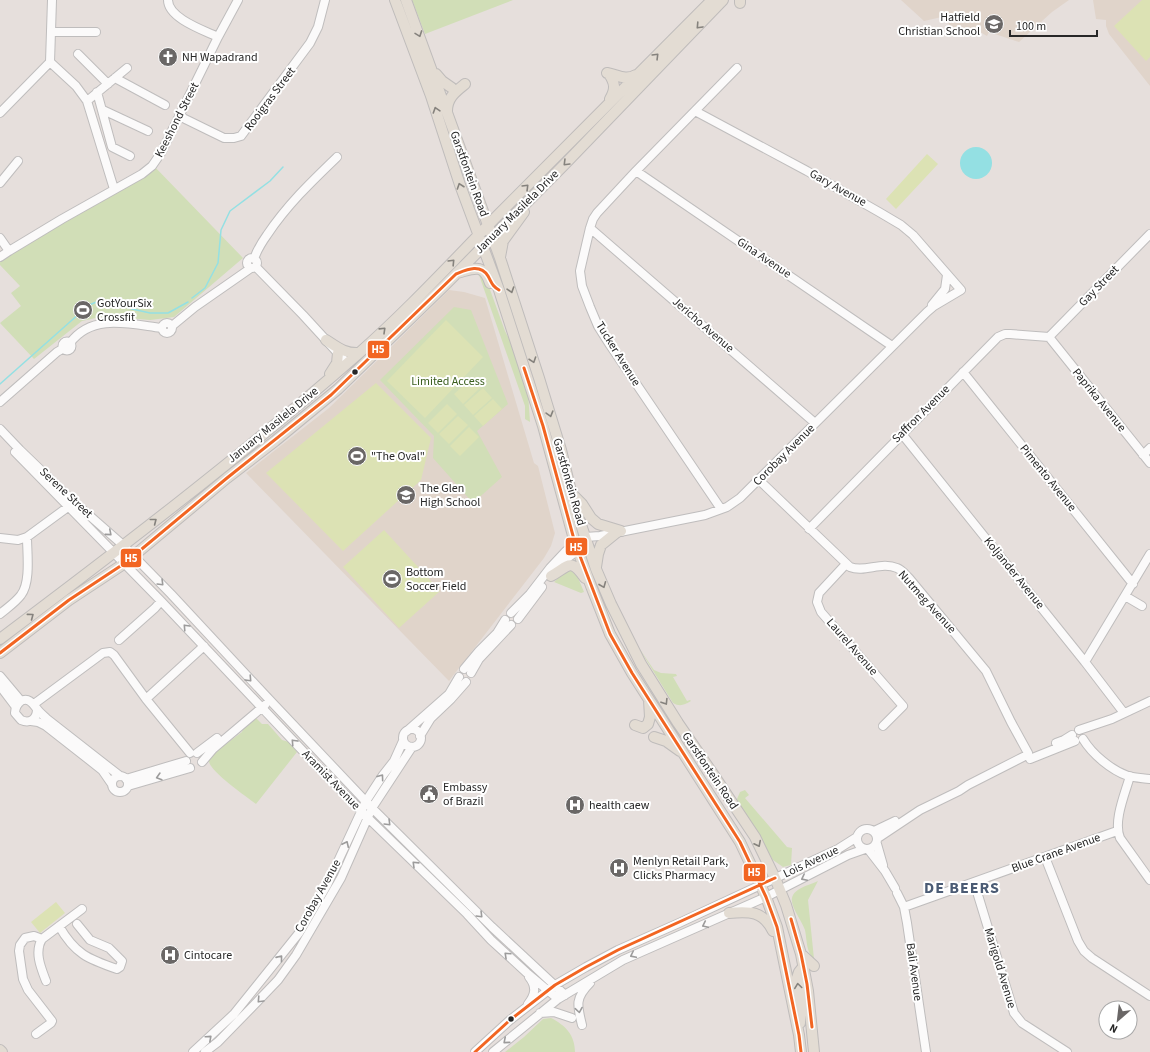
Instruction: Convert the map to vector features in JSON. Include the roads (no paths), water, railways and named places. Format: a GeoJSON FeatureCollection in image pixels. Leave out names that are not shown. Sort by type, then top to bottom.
{"type":"FeatureCollection","features":[{"type":"Feature","properties":{"kind":"main road","name":"Garstfontein Road"},"geometry":{"type":"LineString","coordinates":[[395,0],[431,96],[478,236],[499,290],[543,426],[577,547],[591,586],[610,634],[632,673],[740,842],[766,897],[777,927],[782,947],[799,1035],[800,1052]]}},
{"type":"Feature","properties":{"kind":"main road","name":"Garstfontein Road"},"geometry":{"type":"LineString","coordinates":[[406,0],[500,258],[541,385],[572,494],[596,569],[641,664],[678,723],[755,837],[775,878],[791,920],[801,954],[808,991],[814,1052]]}},
{"type":"Feature","properties":{"kind":"main road","name":"January Masilela Drive"},"geometry":{"type":"LineString","coordinates":[[0,639],[123,545],[327,381],[359,353],[432,284],[569,143],[712,0]]}},
{"type":"Feature","properties":{"kind":"main road","name":"January Masilela Drive"},"geometry":{"type":"LineString","coordinates":[[0,653],[69,600],[134,556],[227,478],[331,395],[456,274],[492,236],[616,113],[723,0]]}},
{"type":"Feature","properties":{"kind":"main road"},"geometry":{"type":"LineString","coordinates":[[431,67],[442,81],[452,88]]}},
{"type":"Feature","properties":{"kind":"main road"},"geometry":{"type":"LineString","coordinates":[[599,113],[614,91],[614,82],[608,74],[631,78],[639,73]]}},
{"type":"Feature","properties":{"kind":"main road"},"geometry":{"type":"LineString","coordinates":[[624,88],[635,87],[649,78]]}},
{"type":"Feature","properties":{"kind":"main road"},"geometry":{"type":"LineString","coordinates":[[447,114],[447,105],[449,100],[453,94],[465,84]]}},
{"type":"Feature","properties":{"kind":"main road"},"geometry":{"type":"LineString","coordinates":[[569,143],[582,138],[610,112],[612,111],[616,113]]}},
{"type":"Feature","properties":{"kind":"main road"},"geometry":{"type":"LineString","coordinates":[[500,258],[503,241],[524,213],[528,201]]}},
{"type":"Feature","properties":{"kind":"main road"},"geometry":{"type":"LineString","coordinates":[[456,274],[472,268],[480,269],[487,274],[492,286],[499,290]]}},
{"type":"Feature","properties":{"kind":"main road"},"geometry":{"type":"LineString","coordinates":[[326,340],[344,352],[359,353]]}},
{"type":"Feature","properties":{"kind":"main road"},"geometry":{"type":"LineString","coordinates":[[347,363],[352,365],[357,364],[386,342]]}},
{"type":"Feature","properties":{"kind":"main road"},"geometry":{"type":"LineString","coordinates":[[327,381],[337,363],[338,353]]}},
{"type":"Feature","properties":{"kind":"main road"},"geometry":{"type":"LineString","coordinates":[[572,494],[598,524],[619,531]]}},
{"type":"Feature","properties":{"kind":"main road"},"geometry":{"type":"LineString","coordinates":[[596,569],[601,545],[619,531]]}},
{"type":"Feature","properties":{"kind":"main road"},"geometry":{"type":"LineString","coordinates":[[551,576],[565,566],[572,565],[578,568],[591,586]]}},
{"type":"Feature","properties":{"kind":"main road"},"geometry":{"type":"LineString","coordinates":[[635,725],[643,728],[648,724],[650,717],[648,698]]}},
{"type":"Feature","properties":{"kind":"main road"},"geometry":{"type":"LineString","coordinates":[[654,736],[666,741],[685,755]]}},
{"type":"Feature","properties":{"kind":"main road"},"geometry":{"type":"LineString","coordinates":[[730,913],[749,912],[760,915],[771,927],[782,947]]}},
{"type":"Feature","properties":{"kind":"main road"},"geometry":{"type":"LineString","coordinates":[[801,954],[814,966]]}},
{"type":"Feature","properties":{"kind":"main road"},"geometry":{"type":"LineString","coordinates":[[799,1035],[801,1009],[797,978],[803,967]]}},
{"type":"Feature","properties":{"kind":"street"},"geometry":{"type":"LineString","coordinates":[[0,113],[50,62],[52,0]]}},
{"type":"Feature","properties":{"kind":"street"},"geometry":{"type":"LineString","coordinates":[[168,0],[169,7],[174,14],[218,37]]}},
{"type":"Feature","properties":{"kind":"street","name":"Keeshond Street"},"geometry":{"type":"LineString","coordinates":[[0,257],[142,174],[152,166],[159,156],[238,0]]}},
{"type":"Feature","properties":{"kind":"street","name":"Rooigras Street"},"geometry":{"type":"LineString","coordinates":[[179,116],[224,138],[241,136],[310,43],[318,27],[325,0]]}},
{"type":"Feature","properties":{"kind":"street"},"geometry":{"type":"LineString","coordinates":[[51,32],[96,32]]}},
{"type":"Feature","properties":{"kind":"street"},"geometry":{"type":"LineString","coordinates":[[78,54],[108,84]]}},
{"type":"Feature","properties":{"kind":"street"},"geometry":{"type":"LineString","coordinates":[[50,62],[79,89],[87,101],[114,189]]}},
{"type":"Feature","properties":{"kind":"street"},"geometry":{"type":"LineString","coordinates":[[87,101],[127,68]]}},
{"type":"Feature","properties":{"kind":"street","name":"Tucker Avenue"},"geometry":{"type":"LineString","coordinates":[[721,509],[598,326],[583,290],[580,277],[590,228],[597,213],[636,171],[738,68]]}},
{"type":"Feature","properties":{"kind":"street"},"geometry":{"type":"LineString","coordinates":[[114,78],[165,105]]}},
{"type":"Feature","properties":{"kind":"street"},"geometry":{"type":"LineString","coordinates":[[98,92],[112,147],[130,156]]}},
{"type":"Feature","properties":{"kind":"street"},"geometry":{"type":"LineString","coordinates":[[103,110],[148,131]]}},
{"type":"Feature","properties":{"kind":"street","name":"Gary Avenue"},"geometry":{"type":"LineString","coordinates":[[695,111],[897,222],[913,235],[960,290]]}},
{"type":"Feature","properties":{"kind":"street"},"geometry":{"type":"LineString","coordinates":[[0,402],[53,355],[67,346],[75,336],[86,328],[105,322],[162,328],[166,322],[170,323],[172,326],[252,264],[259,247],[285,209],[337,157]]}},
{"type":"Feature","properties":{"kind":"street"},"geometry":{"type":"LineString","coordinates":[[0,183],[18,161]]}},
{"type":"Feature","properties":{"kind":"street","name":"Gina Avenue"},"geometry":{"type":"LineString","coordinates":[[636,171],[892,346]]}},
{"type":"Feature","properties":{"kind":"street","name":"Jericho Avenue"},"geometry":{"type":"LineString","coordinates":[[590,228],[815,423]]}},
{"type":"Feature","properties":{"kind":"street","name":"Gay Street"},"geometry":{"type":"LineString","coordinates":[[1049,338],[1150,234]]}},
{"type":"Feature","properties":{"kind":"street"},"geometry":{"type":"LineString","coordinates":[[0,238],[9,251]]}},
{"type":"Feature","properties":{"kind":"street"},"geometry":{"type":"LineString","coordinates":[[252,264],[347,363]]}},
{"type":"Feature","properties":{"kind":"street","name":"Corobay Avenue"},"geometry":{"type":"LineString","coordinates":[[931,308],[945,289],[947,275]]}},
{"type":"Feature","properties":{"kind":"street","name":"Corobay Avenue"},"geometry":{"type":"LineString","coordinates":[[193,1052],[234,1014],[299,933],[326,885],[366,801],[394,761],[404,741],[403,737],[407,731],[449,694],[459,677],[459,673],[467,671],[494,645],[508,623],[506,616],[530,594],[558,559],[586,540],[619,531],[706,515],[721,509],[740,498],[931,308],[960,290]]}},
{"type":"Feature","properties":{"kind":"street","name":"Saffron Avenue"},"geometry":{"type":"LineString","coordinates":[[808,529],[998,337],[1010,334],[1049,338]]}},
{"type":"Feature","properties":{"kind":"street","name":"Paprika Avenue"},"geometry":{"type":"LineString","coordinates":[[1049,338],[1150,463]]}},
{"type":"Feature","properties":{"kind":"street","name":"Pimento Avenue"},"geometry":{"type":"LineString","coordinates":[[963,372],[1133,584]]}},
{"type":"Feature","properties":{"kind":"street","name":"Serene Street"},"geometry":{"type":"LineString","coordinates":[[0,429],[114,552]]}},
{"type":"Feature","properties":{"kind":"street","name":"Koljander Avenue"},"geometry":{"type":"LineString","coordinates":[[902,434],[1085,662],[1124,713]]}},
{"type":"Feature","properties":{"kind":"street","name":"Serene Street"},"geometry":{"type":"LineString","coordinates":[[0,437],[71,504],[123,545],[134,556]]}},
{"type":"Feature","properties":{"kind":"street"},"geometry":{"type":"LineString","coordinates":[[1143,455],[1150,448]]}},
{"type":"Feature","properties":{"kind":"street","name":"Nutmeg Avenue"},"geometry":{"type":"LineString","coordinates":[[759,480],[808,529],[846,564],[857,569],[891,566],[901,570],[909,578],[986,671],[1011,722],[1012,729],[1027,757]]}},
{"type":"Feature","properties":{"kind":"street"},"geometry":{"type":"LineString","coordinates":[[0,538],[14,540],[27,537],[71,504]]}},
{"type":"Feature","properties":{"kind":"street"},"geometry":{"type":"LineString","coordinates":[[0,614],[18,598],[25,588],[27,580],[27,537]]}},
{"type":"Feature","properties":{"kind":"street","name":"Corobay Avenue"},"geometry":{"type":"LineString","coordinates":[[508,623],[515,624],[551,576],[577,547]]}},
{"type":"Feature","properties":{"kind":"street","name":"Aramist Avenue"},"geometry":{"type":"LineString","coordinates":[[114,552],[368,818],[467,914],[491,940],[527,973],[552,988]]}},
{"type":"Feature","properties":{"kind":"street"},"geometry":{"type":"LineString","coordinates":[[1085,662],[1150,554]]}},
{"type":"Feature","properties":{"kind":"street","name":"Aramist Avenue"},"geometry":{"type":"LineString","coordinates":[[134,556],[372,808],[562,997]]}},
{"type":"Feature","properties":{"kind":"street","name":"Laurel Avenue"},"geometry":{"type":"LineString","coordinates":[[846,564],[820,593],[817,602],[821,612],[903,706],[883,726]]}},
{"type":"Feature","properties":{"kind":"street"},"geometry":{"type":"LineString","coordinates":[[1125,596],[1142,606]]}},
{"type":"Feature","properties":{"kind":"street"},"geometry":{"type":"LineString","coordinates":[[119,640],[162,601]]}},
{"type":"Feature","properties":{"kind":"street"},"geometry":{"type":"LineString","coordinates":[[511,613],[517,615],[518,619]]}},
{"type":"Feature","properties":{"kind":"street"},"geometry":{"type":"LineString","coordinates":[[146,699],[204,646]]}},
{"type":"Feature","properties":{"kind":"street"},"geometry":{"type":"LineString","coordinates":[[36,706],[103,653],[110,652],[114,655],[146,699],[193,753],[202,757],[202,762]]}},
{"type":"Feature","properties":{"kind":"street","name":"Corobay Avenue"},"geometry":{"type":"LineString","coordinates":[[205,1052],[231,1029],[285,972],[306,940],[341,878],[372,808],[412,747],[419,743],[420,736],[430,718],[451,699],[466,682],[470,680],[467,671]]}},
{"type":"Feature","properties":{"kind":"street"},"geometry":{"type":"LineString","coordinates":[[0,676],[19,704]]}},
{"type":"Feature","properties":{"kind":"street"},"geometry":{"type":"LineString","coordinates":[[459,677],[461,681],[466,682]]}},
{"type":"Feature","properties":{"kind":"street"},"geometry":{"type":"LineString","coordinates":[[0,686],[19,704]]}},
{"type":"Feature","properties":{"kind":"street"},"geometry":{"type":"LineString","coordinates":[[188,764],[187,757],[218,738],[268,699]]}},
{"type":"Feature","properties":{"kind":"street"},"geometry":{"type":"LineString","coordinates":[[876,838],[865,829],[859,832],[857,837],[859,846],[866,849],[873,848],[876,838],[884,827],[900,820],[910,813],[920,810],[959,791],[1000,776],[1027,757],[1078,738],[1150,700]]}},
{"type":"Feature","properties":{"kind":"street"},"geometry":{"type":"LineString","coordinates":[[19,704],[30,701],[47,719],[124,780]]}},
{"type":"Feature","properties":{"kind":"street"},"geometry":{"type":"LineString","coordinates":[[19,704],[15,713],[18,718],[24,722],[38,722],[46,726],[102,770],[111,783],[113,790],[119,793],[124,792],[124,780]]}},
{"type":"Feature","properties":{"kind":"street"},"geometry":{"type":"LineString","coordinates":[[111,783],[115,777],[124,780],[188,764],[198,768],[212,749],[260,705]]}},
{"type":"Feature","properties":{"kind":"street"},"geometry":{"type":"LineString","coordinates":[[31,721],[36,716],[36,706]]}},
{"type":"Feature","properties":{"kind":"street"},"geometry":{"type":"LineString","coordinates":[[407,731],[415,730],[420,736]]}},
{"type":"Feature","properties":{"kind":"street"},"geometry":{"type":"LineString","coordinates":[[1078,738],[1103,760],[1122,773],[1150,780]]}},
{"type":"Feature","properties":{"kind":"street"},"geometry":{"type":"LineString","coordinates":[[404,741],[405,744],[412,747]]}},
{"type":"Feature","properties":{"kind":"street"},"geometry":{"type":"LineString","coordinates":[[1130,776],[1117,823],[1117,831],[1120,838],[1150,880]]}},
{"type":"Feature","properties":{"kind":"street","name":"Blue Crane Avenue"},"geometry":{"type":"LineString","coordinates":[[904,907],[1117,831]]}},
{"type":"Feature","properties":{"kind":"street","name":"Lois Avenue"},"geometry":{"type":"LineString","coordinates":[[475,1052],[493,1035],[552,988],[618,950],[838,849],[857,837]]}},
{"type":"Feature","properties":{"kind":"street","name":"Bali Avenue"},"geometry":{"type":"LineString","coordinates":[[876,838],[885,872]]}},
{"type":"Feature","properties":{"kind":"street","name":"Lois Avenue"},"geometry":{"type":"LineString","coordinates":[[493,1052],[540,1013],[598,974],[644,950],[766,897],[848,855],[866,849]]}},
{"type":"Feature","properties":{"kind":"street","name":"Bali Avenue"},"geometry":{"type":"LineString","coordinates":[[866,849],[885,872],[904,907],[926,1052]]}},
{"type":"Feature","properties":{"kind":"street"},"geometry":{"type":"LineString","coordinates":[[1045,857],[1078,941],[1084,951],[1092,958],[1150,996]]}},
{"type":"Feature","properties":{"kind":"street","name":"Marigold Avenue"},"geometry":{"type":"LineString","coordinates":[[974,882],[1014,1014],[1022,1023],[1066,1052]]}},
{"type":"Feature","properties":{"kind":"street"},"geometry":{"type":"LineString","coordinates":[[46,981],[41,967],[38,949],[42,939],[82,909]]}},
{"type":"Feature","properties":{"kind":"street"},"geometry":{"type":"LineString","coordinates":[[59,926],[73,946],[81,954],[98,963],[117,969],[120,967],[122,961],[113,951],[90,940],[77,924]]}},
{"type":"Feature","properties":{"kind":"street"},"geometry":{"type":"LineString","coordinates":[[36,1034],[52,1021],[25,985],[19,951],[20,945],[25,938],[34,936],[42,939]]}},
{"type":"Feature","properties":{"kind":"street"},"geometry":{"type":"LineString","coordinates":[[524,1010],[532,999],[535,989],[532,980],[527,973]]}},
{"type":"Feature","properties":{"kind":"street"},"geometry":{"type":"LineString","coordinates":[[582,1024],[578,1007],[579,998],[583,990],[598,974]]}},
{"type":"Feature","properties":{"kind":"street"},"geometry":{"type":"LineString","coordinates":[[540,1013],[554,1012],[572,1018]]}},
{"type":"Feature","properties":{"kind":"water"},"geometry":{"type":"Polygon","coordinates":[[[973,147],[979,147],[989,154],[992,163],[991,169],[985,176],[979,179],[973,179],[963,172],[960,166],[960,160],[967,150],[973,147]]]}},
{"type":"Feature","properties":{"kind":"waterway"},"geometry":{"type":"LineString","coordinates":[[192,298],[205,288],[218,263],[221,230],[230,211],[270,181],[283,167]]}},
{"type":"Feature","properties":{"kind":"waterway"},"geometry":{"type":"LineString","coordinates":[[0,384],[89,305],[99,301],[112,302],[150,313],[168,313],[188,302]]}},
{"type":"Feature","properties":{"kind":"place","name":"Hatfield Christian School"},"geometry":{"type":"Point","coordinates":[994,24]}},
{"type":"Feature","properties":{"kind":"place","name":"NH Wapadrand"},"geometry":{"type":"Point","coordinates":[168,57]}},
{"type":"Feature","properties":{"kind":"place","name":"GotYourSix Crossfit"},"geometry":{"type":"Point","coordinates":[83,310]}},
{"type":"Feature","properties":{"kind":"place","name":"\"The Oval\""},"geometry":{"type":"Point","coordinates":[357,456]}},
{"type":"Feature","properties":{"kind":"place","name":"The Glen High School"},"geometry":{"type":"Point","coordinates":[406,495]}},
{"type":"Feature","properties":{"kind":"place","name":"Bottom Soccer Field"},"geometry":{"type":"Point","coordinates":[392,579]}},
{"type":"Feature","properties":{"kind":"place","name":"Embassy of Brazil"},"geometry":{"type":"Point","coordinates":[429,794]}},
{"type":"Feature","properties":{"kind":"place","name":"health caew"},"geometry":{"type":"Point","coordinates":[575,805]}},
{"type":"Feature","properties":{"kind":"place","name":"Menlyn Retail Park, Clicks Pharmacy"},"geometry":{"type":"Point","coordinates":[619,868]}},
{"type":"Feature","properties":{"kind":"place","name":"Cintocare"},"geometry":{"type":"Point","coordinates":[170,955]}},
{"type":"Feature","properties":{"kind":"district","name":"DE BEERS"},"geometry":{"type":"Point","coordinates":[962,888]}},
{"type":"Feature","properties":{"kind":"park label","name":"Limited Access"},"geometry":{"type":"Point","coordinates":[448,381]}}]}
